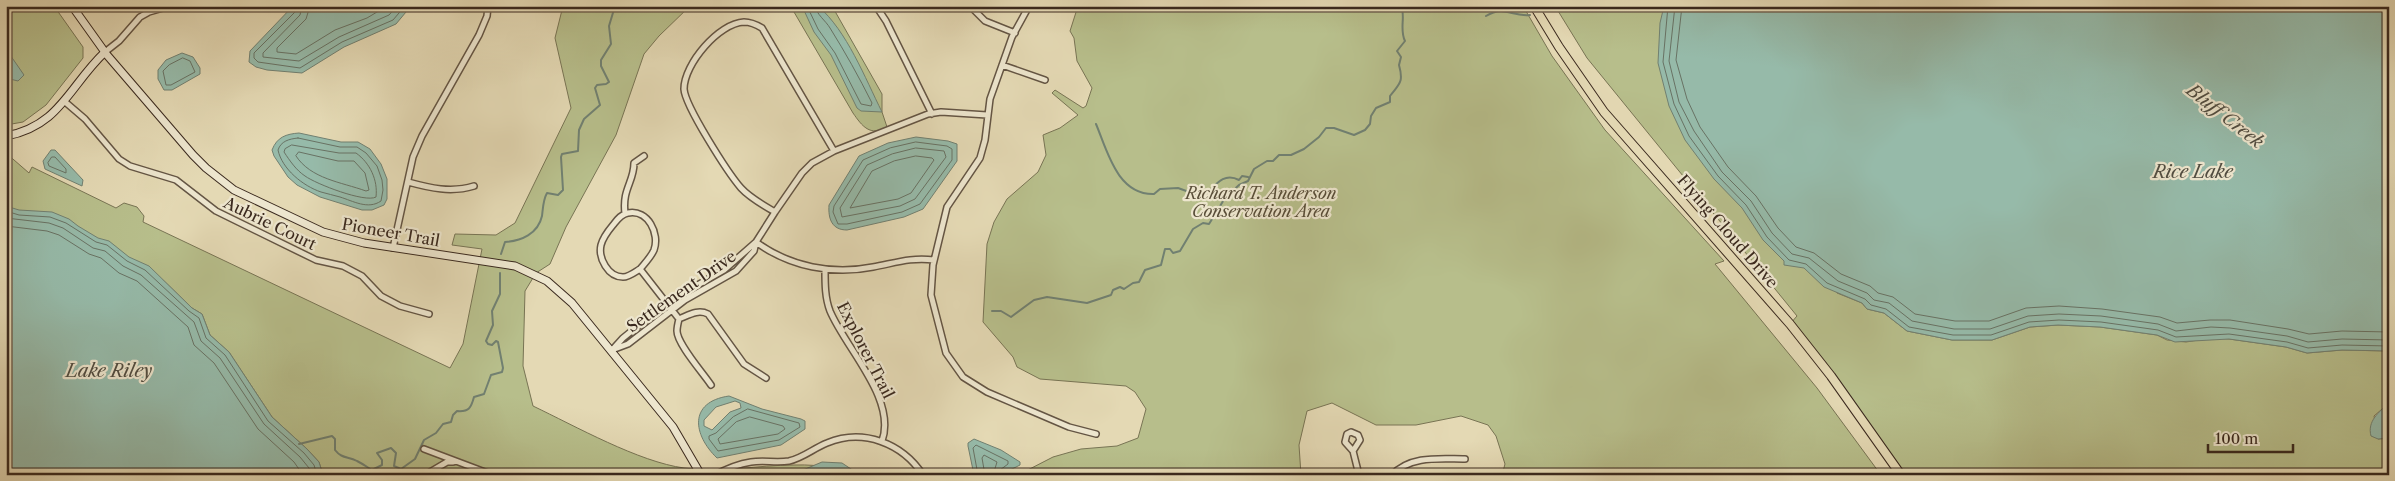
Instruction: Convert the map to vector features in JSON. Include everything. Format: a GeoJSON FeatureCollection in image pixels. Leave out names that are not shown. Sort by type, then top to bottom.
{"type":"FeatureCollection","features":[{"type":"Feature","properties":{"kind":"main road","name":"Pioneer Trail"},"geometry":{"type":"LineString","coordinates":[[72,6],[105,52],[193,155],[219,180],[250,199],[343,239],[503,264],[531,272],[560,290],[612,350],[673,427],[701,475]]}},
{"type":"Feature","properties":{"kind":"main road","name":"Flying Cloud Drive"},"geometry":{"type":"LineString","coordinates":[[1534,6],[1559,47],[1604,112],[1784,317],[1831,376],[1901,475]]}},
{"type":"Feature","properties":{"kind":"main road"},"geometry":{"type":"LineString","coordinates":[[6,136],[36,127],[50,118],[77,82],[105,52]]}},
{"type":"Feature","properties":{"kind":"street"},"geometry":{"type":"LineString","coordinates":[[105,52],[120,41],[140,17],[149,12],[170,6]]}},
{"type":"Feature","properties":{"kind":"street"},"geometry":{"type":"LineString","coordinates":[[393,248],[414,157],[422,136],[478,35],[487,16],[488,6]]}},
{"type":"Feature","properties":{"kind":"street"},"geometry":{"type":"LineString","coordinates":[[876,6],[886,21],[932,114]]}},
{"type":"Feature","properties":{"kind":"street"},"geometry":{"type":"LineString","coordinates":[[970,6],[985,21],[1015,33]]}},
{"type":"Feature","properties":{"kind":"street"},"geometry":{"type":"LineString","coordinates":[[1029,6],[1002,65],[987,115],[985,140],[980,158],[947,207],[930,280],[933,310],[946,353],[963,376],[987,392],[1069,426],[1096,434]]}},
{"type":"Feature","properties":{"kind":"street"},"geometry":{"type":"LineString","coordinates":[[775,212],[742,189],[689,107],[684,90],[685,80],[695,59],[703,48],[713,38],[736,24],[749,22],[762,28],[834,151]]}},
{"type":"Feature","properties":{"kind":"street"},"geometry":{"type":"LineString","coordinates":[[1002,65],[1045,80]]}},
{"type":"Feature","properties":{"kind":"street","name":"Aubrie Court"},"geometry":{"type":"LineString","coordinates":[[64,101],[85,119],[119,159],[130,166],[176,180],[216,211],[316,260],[343,266],[362,276],[382,296],[400,306],[429,314]]}},
{"type":"Feature","properties":{"kind":"street","name":"Settlement Drive"},"geometry":{"type":"LineString","coordinates":[[612,350],[623,338],[666,303],[724,270],[756,242],[802,173],[812,163],[834,151],[932,114],[987,115]]}},
{"type":"Feature","properties":{"kind":"street"},"geometry":{"type":"LineString","coordinates":[[625,213],[624,194],[634,169],[634,163],[644,156]]}},
{"type":"Feature","properties":{"kind":"street"},"geometry":{"type":"LineString","coordinates":[[408,182],[452,190],[474,186]]}},
{"type":"Feature","properties":{"kind":"street"},"geometry":{"type":"LineString","coordinates":[[633,212],[644,216],[655,233],[653,252],[640,269],[631,275],[620,277],[610,271],[602,259],[601,247],[605,236],[625,213],[633,212]]}},
{"type":"Feature","properties":{"kind":"street"},"geometry":{"type":"LineString","coordinates":[[756,242],[793,261],[825,270],[858,270],[912,258],[934,260]]}},
{"type":"Feature","properties":{"kind":"street","name":"Settlement Drive"},"geometry":{"type":"LineString","coordinates":[[612,350],[628,344],[671,309],[736,271],[754,251],[756,242]]}},
{"type":"Feature","properties":{"kind":"street"},"geometry":{"type":"LineString","coordinates":[[640,269],[679,319],[677,332],[679,338],[696,367],[702,370],[711,385]]}},
{"type":"Feature","properties":{"kind":"street","name":"Explorer Trail"},"geometry":{"type":"LineString","coordinates":[[825,270],[826,297],[830,311],[864,368],[885,416],[885,432],[882,441]]}},
{"type":"Feature","properties":{"kind":"street"},"geometry":{"type":"LineString","coordinates":[[679,319],[700,312],[708,314],[744,364],[766,378]]}},
{"type":"Feature","properties":{"kind":"street"},"geometry":{"type":"LineString","coordinates":[[715,475],[751,462],[790,460],[840,439],[866,438],[882,441],[909,457],[923,475]]}},
{"type":"Feature","properties":{"kind":"street"},"geometry":{"type":"LineString","coordinates":[[424,449],[454,462],[493,475]]}},
{"type":"Feature","properties":{"kind":"street"},"geometry":{"type":"LineString","coordinates":[[1353,451],[1359,475]]}},
{"type":"Feature","properties":{"kind":"street"},"geometry":{"type":"LineString","coordinates":[[1392,475],[1398,468],[1420,460],[1465,459]]}},
{"type":"Feature","properties":{"kind":"street"},"geometry":{"type":"LineString","coordinates":[[425,475],[447,462],[454,462]]}},
{"type":"Feature","properties":{"kind":"green space"},"geometry":{"type":"Polygon","coordinates":[[[6,6],[54,6],[83,47],[83,58],[46,105],[23,122],[6,125],[6,6]]]}},
{"type":"Feature","properties":{"kind":"green space"},"geometry":{"type":"Polygon","coordinates":[[[563,6],[690,6],[659,36],[644,54],[616,135],[566,227],[550,264],[536,273],[525,291],[523,366],[533,406],[647,459],[684,468],[712,470],[780,465],[815,465],[874,475],[323,475],[319,462],[272,417],[229,352],[210,335],[202,314],[192,308],[163,280],[6,206],[6,153],[29,173],[32,167],[116,208],[124,203],[137,207],[144,216],[143,222],[450,368],[463,344],[482,249],[452,245],[455,234],[496,235],[515,223],[571,108],[555,38],[563,6]]]}},
{"type":"Feature","properties":{"kind":"green space"},"geometry":{"type":"Polygon","coordinates":[[[787,6],[832,6],[882,94],[882,112],[887,127],[876,131],[863,126],[853,113],[794,12],[787,6]]]}},
{"type":"Feature","properties":{"kind":"green space","name":"Richard T. Anderson Conservation Area"},"geometry":{"type":"Polygon","coordinates":[[[1078,6],[1523,6],[1552,56],[1605,130],[1724,261],[1715,264],[1817,388],[1881,475],[1502,475],[1505,464],[1496,436],[1488,425],[1461,416],[1416,425],[1376,425],[1332,403],[1307,411],[1299,445],[1301,475],[1018,475],[1053,457],[1081,449],[1117,446],[1138,438],[1146,409],[1135,392],[1126,386],[1040,379],[1017,367],[1013,357],[983,322],[987,244],[994,222],[1007,199],[1038,172],[1046,155],[1043,135],[1060,128],[1078,115],[1052,93],[1055,90],[1083,108],[1086,106],[1092,88],[1077,61],[1074,38],[1070,31],[1078,6]]]}},
{"type":"Feature","properties":{"kind":"green space"},"geometry":{"type":"Polygon","coordinates":[[[1555,6],[1682,6],[1837,293],[1862,303],[1867,309],[1884,313],[1907,331],[1952,340],[1992,340],[2030,327],[2058,325],[2100,327],[2157,335],[2167,340],[2186,342],[2211,338],[2229,339],[2286,347],[2307,353],[2342,350],[2389,351],[2389,403],[2374,416],[2378,439],[2389,438],[2389,475],[1901,475],[1790,324],[1797,316],[1587,58],[1555,6]]]}},
{"type":"Feature","properties":{"kind":"water"},"geometry":{"type":"Polygon","coordinates":[[[293,6],[411,6],[396,24],[344,47],[302,73],[267,70],[256,67],[249,62],[250,51],[293,6]]]}},
{"type":"Feature","properties":{"kind":"water"},"geometry":{"type":"Polygon","coordinates":[[[802,6],[818,6],[838,28],[855,56],[882,112],[861,111],[857,108],[831,55],[814,32],[802,6]]]}},
{"type":"Feature","properties":{"kind":"water","name":"Rice Lake"},"geometry":{"type":"Polygon","coordinates":[[[1664,6],[2389,6],[2389,351],[2342,350],[2307,353],[2286,347],[2229,339],[2175,342],[2157,335],[2100,327],[2058,325],[2030,327],[1992,340],[1952,340],[1907,331],[1884,313],[1867,309],[1862,303],[1824,287],[1804,268],[1784,265],[1784,261],[1763,240],[1742,208],[1714,179],[1685,140],[1669,106],[1658,63],[1660,23],[1664,6]]]}},
{"type":"Feature","properties":{"kind":"water"},"geometry":{"type":"Polygon","coordinates":[[[6,49],[24,75],[18,81],[6,78],[6,49]]]}},
{"type":"Feature","properties":{"kind":"water"},"geometry":{"type":"Polygon","coordinates":[[[182,53],[193,57],[200,68],[200,74],[172,90],[164,90],[158,79],[158,70],[166,60],[182,53]]]}},
{"type":"Feature","properties":{"kind":"water"},"geometry":{"type":"Polygon","coordinates":[[[299,133],[341,142],[358,142],[370,149],[381,164],[387,179],[387,199],[384,205],[372,210],[362,210],[320,197],[297,185],[288,177],[272,150],[276,142],[283,137],[299,133]]]}},
{"type":"Feature","properties":{"kind":"water"},"geometry":{"type":"Polygon","coordinates":[[[916,137],[957,144],[957,161],[923,209],[904,217],[847,230],[834,226],[829,215],[829,205],[859,156],[888,143],[916,137]]]}},
{"type":"Feature","properties":{"kind":"water"},"geometry":{"type":"Polygon","coordinates":[[[51,150],[55,150],[83,180],[82,186],[45,169],[43,161],[51,150]]]}},
{"type":"Feature","properties":{"kind":"water","name":"Lake Riley"},"geometry":{"type":"Polygon","coordinates":[[[6,206],[19,210],[52,212],[69,219],[98,238],[109,241],[129,257],[149,266],[192,308],[202,314],[210,335],[229,352],[272,417],[319,462],[323,475],[6,475],[6,206]]]}},
{"type":"Feature","properties":{"kind":"water"},"geometry":{"type":"Polygon","coordinates":[[[729,396],[762,409],[801,419],[805,421],[805,429],[781,445],[717,458],[709,449],[699,430],[701,412],[706,405],[716,399],[729,396]],[[735,401],[716,407],[704,420],[704,426],[712,430],[730,412],[741,408],[740,403],[735,401]]]}},
{"type":"Feature","properties":{"kind":"water"},"geometry":{"type":"Polygon","coordinates":[[[2389,403],[2389,438],[2378,439],[2371,436],[2372,421],[2389,403]]]}},
{"type":"Feature","properties":{"kind":"water"},"geometry":{"type":"Polygon","coordinates":[[[974,439],[1001,450],[1020,462],[1020,465],[1000,475],[974,475],[968,443],[974,439]]]}},
{"type":"Feature","properties":{"kind":"water"},"geometry":{"type":"Polygon","coordinates":[[[822,462],[842,463],[860,475],[791,475],[822,462]]]}},
{"type":"Feature","properties":{"kind":"waterway"},"geometry":{"type":"LineString","coordinates":[[501,254],[505,242],[523,238],[537,228],[542,216],[547,193],[558,195],[563,190],[562,154],[578,151],[579,130],[584,119],[600,105],[595,88],[597,85],[609,82],[601,66],[601,60],[611,44],[609,26],[615,6]]}},
{"type":"Feature","properties":{"kind":"waterway"},"geometry":{"type":"LineString","coordinates":[[992,311],[1001,311],[1011,317],[1034,300],[1047,297],[1087,303],[1111,295],[1113,290],[1120,287],[1124,289],[1133,283],[1139,282],[1145,270],[1161,265],[1165,249],[1170,249],[1173,253],[1180,251],[1193,229],[1203,223],[1209,224],[1225,198],[1239,185],[1248,181],[1254,169],[1267,161],[1273,161],[1279,155],[1291,155],[1304,149],[1319,137],[1326,128],[1334,128],[1354,135],[1365,130],[1370,124],[1371,116],[1376,108],[1390,102],[1390,96],[1401,80],[1399,65],[1401,57],[1397,51],[1405,41],[1401,6]]}},
{"type":"Feature","properties":{"kind":"waterway"},"geometry":{"type":"LineString","coordinates":[[1486,16],[1498,11],[1530,15]]}},
{"type":"Feature","properties":{"kind":"waterway"},"geometry":{"type":"LineString","coordinates":[[1096,124],[1115,169],[1131,187],[1141,192],[1154,194],[1160,189],[1178,188],[1203,197],[1223,179],[1233,178],[1239,180],[1242,176],[1248,177]]}},
{"type":"Feature","properties":{"kind":"waterway"},"geometry":{"type":"LineString","coordinates":[[299,444],[332,436],[335,439],[335,450],[338,453],[354,459],[372,470],[382,465],[382,460],[377,453],[391,448],[396,453],[394,466],[401,469],[415,459],[424,440],[436,433],[443,424],[451,422],[453,415],[457,411],[464,411],[469,408],[474,397],[484,394],[491,375],[502,372],[503,368],[498,342],[496,341],[492,345],[486,341],[493,325],[492,311],[500,294],[500,273]]}},
{"type":"Feature","properties":{"kind":"water label","name":"Bluff Creek"},"geometry":{"type":"Point","coordinates":[2225,116]}}]}
